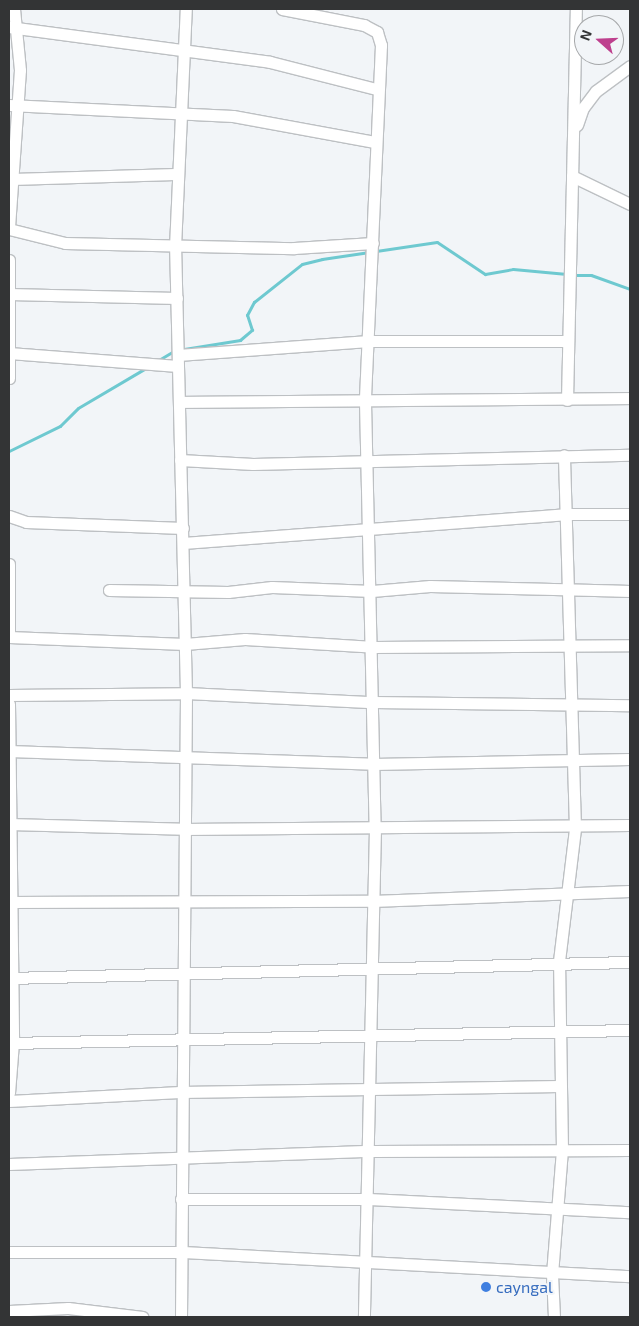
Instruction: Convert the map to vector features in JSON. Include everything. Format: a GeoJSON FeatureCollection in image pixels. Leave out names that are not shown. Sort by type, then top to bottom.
{"type":"FeatureCollection","features":[{"type":"Feature","properties":{"kind":"street"},"geometry":{"type":"LineString","coordinates":[[14,9],[14,105],[9,228],[65,243],[175,247],[372,243]]}},
{"type":"Feature","properties":{"kind":"street"},"geometry":{"type":"LineString","coordinates":[[181,1317],[180,1092],[186,693],[175,247],[182,52],[186,9]]}},
{"type":"Feature","properties":{"kind":"street"},"geometry":{"type":"LineString","coordinates":[[282,9],[333,14],[377,32],[381,45],[376,89],[365,462],[370,531],[374,647],[372,702],[374,828],[371,970],[371,1151],[363,1261],[364,1317]]}},
{"type":"Feature","properties":{"kind":"street"},"geometry":{"type":"LineString","coordinates":[[567,400],[576,9]]}},
{"type":"Feature","properties":{"kind":"street"},"geometry":{"type":"LineString","coordinates":[[13,28],[294,66],[376,89]]}},
{"type":"Feature","properties":{"kind":"street"},"geometry":{"type":"LineString","coordinates":[[573,139],[583,108],[596,91],[630,66]]}},
{"type":"Feature","properties":{"kind":"street"},"geometry":{"type":"LineString","coordinates":[[14,105],[180,116],[233,116],[375,142]]}},
{"type":"Feature","properties":{"kind":"street"},"geometry":{"type":"LineString","coordinates":[[10,179],[178,174]]}},
{"type":"Feature","properties":{"kind":"street"},"geometry":{"type":"LineString","coordinates":[[572,176],[630,204]]}},
{"type":"Feature","properties":{"kind":"street"},"geometry":{"type":"LineString","coordinates":[[9,260],[9,378]]}},
{"type":"Feature","properties":{"kind":"street"},"geometry":{"type":"LineString","coordinates":[[9,294],[177,298]]}},
{"type":"Feature","properties":{"kind":"street"},"geometry":{"type":"LineString","coordinates":[[10,353],[178,360],[368,342],[568,341]]}},
{"type":"Feature","properties":{"kind":"street"},"geometry":{"type":"LineString","coordinates":[[179,402],[366,402],[630,398]]}},
{"type":"Feature","properties":{"kind":"street"},"geometry":{"type":"LineString","coordinates":[[180,460],[365,462],[630,454]]}},
{"type":"Feature","properties":{"kind":"street"},"geometry":{"type":"LineString","coordinates":[[554,1317],[552,1274],[559,1208],[562,1150],[557,1032],[559,961],[564,892],[575,828],[574,759],[567,648],[568,514],[564,455]]}},
{"type":"Feature","properties":{"kind":"street"},"geometry":{"type":"LineString","coordinates":[[183,543],[370,531],[568,514],[630,514]]}},
{"type":"Feature","properties":{"kind":"street"},"geometry":{"type":"LineString","coordinates":[[10,521],[182,528]]}},
{"type":"Feature","properties":{"kind":"street"},"geometry":{"type":"LineString","coordinates":[[9,564],[9,636],[185,644],[245,639],[374,647],[567,648],[630,644]]}},
{"type":"Feature","properties":{"kind":"street"},"geometry":{"type":"LineString","coordinates":[[109,590],[184,591],[272,587],[372,591],[430,586],[630,591]]}},
{"type":"Feature","properties":{"kind":"street"},"geometry":{"type":"LineString","coordinates":[[9,695],[186,693],[372,702],[571,706],[630,705]]}},
{"type":"Feature","properties":{"kind":"street"},"geometry":{"type":"LineString","coordinates":[[9,704],[9,978],[11,1043],[9,1093]]}},
{"type":"Feature","properties":{"kind":"street"},"geometry":{"type":"LineString","coordinates":[[10,751],[184,754],[373,764],[630,759]]}},
{"type":"Feature","properties":{"kind":"street"},"geometry":{"type":"LineString","coordinates":[[9,824],[183,829],[575,828],[630,825]]}},
{"type":"Feature","properties":{"kind":"street"},"geometry":{"type":"LineString","coordinates":[[10,902],[182,904],[372,901],[564,892],[630,891]]}},
{"type":"Feature","properties":{"kind":"street"},"geometry":{"type":"LineString","coordinates":[[9,978],[182,971],[371,970],[559,961],[630,962]]}},
{"type":"Feature","properties":{"kind":"street"},"geometry":{"type":"LineString","coordinates":[[11,1043],[371,1033],[630,1030]]}},
{"type":"Feature","properties":{"kind":"street"},"geometry":{"type":"LineString","coordinates":[[9,1101],[180,1092],[559,1086]]}},
{"type":"Feature","properties":{"kind":"street"},"geometry":{"type":"LineString","coordinates":[[9,1164],[371,1151],[630,1150]]}},
{"type":"Feature","properties":{"kind":"street"},"geometry":{"type":"LineString","coordinates":[[181,1200],[369,1199],[630,1212]]}},
{"type":"Feature","properties":{"kind":"street"},"geometry":{"type":"LineString","coordinates":[[9,1252],[182,1252],[363,1261],[552,1274],[630,1276]]}},
{"type":"Feature","properties":{"kind":"street"},"geometry":{"type":"LineString","coordinates":[[9,1311],[68,1308],[142,1317]]}},
{"type":"Feature","properties":{"kind":"waterway"},"geometry":{"type":"LineString","coordinates":[[184,349],[240,340],[252,330],[247,315],[254,302],[302,264],[322,259],[437,242],[485,274],[513,269],[567,274]]}},
{"type":"Feature","properties":{"kind":"waterway"},"geometry":{"type":"LineString","coordinates":[[573,275],[591,275],[630,289]]}},
{"type":"Feature","properties":{"kind":"waterway"},"geometry":{"type":"LineString","coordinates":[[157,361],[175,350]]}},
{"type":"Feature","properties":{"kind":"waterway"},"geometry":{"type":"LineString","coordinates":[[9,451],[60,426],[78,408],[146,368]]}},
{"type":"Feature","properties":{"kind":"place","name":"cayngal"},"geometry":{"type":"Point","coordinates":[486,1287]}}]}
